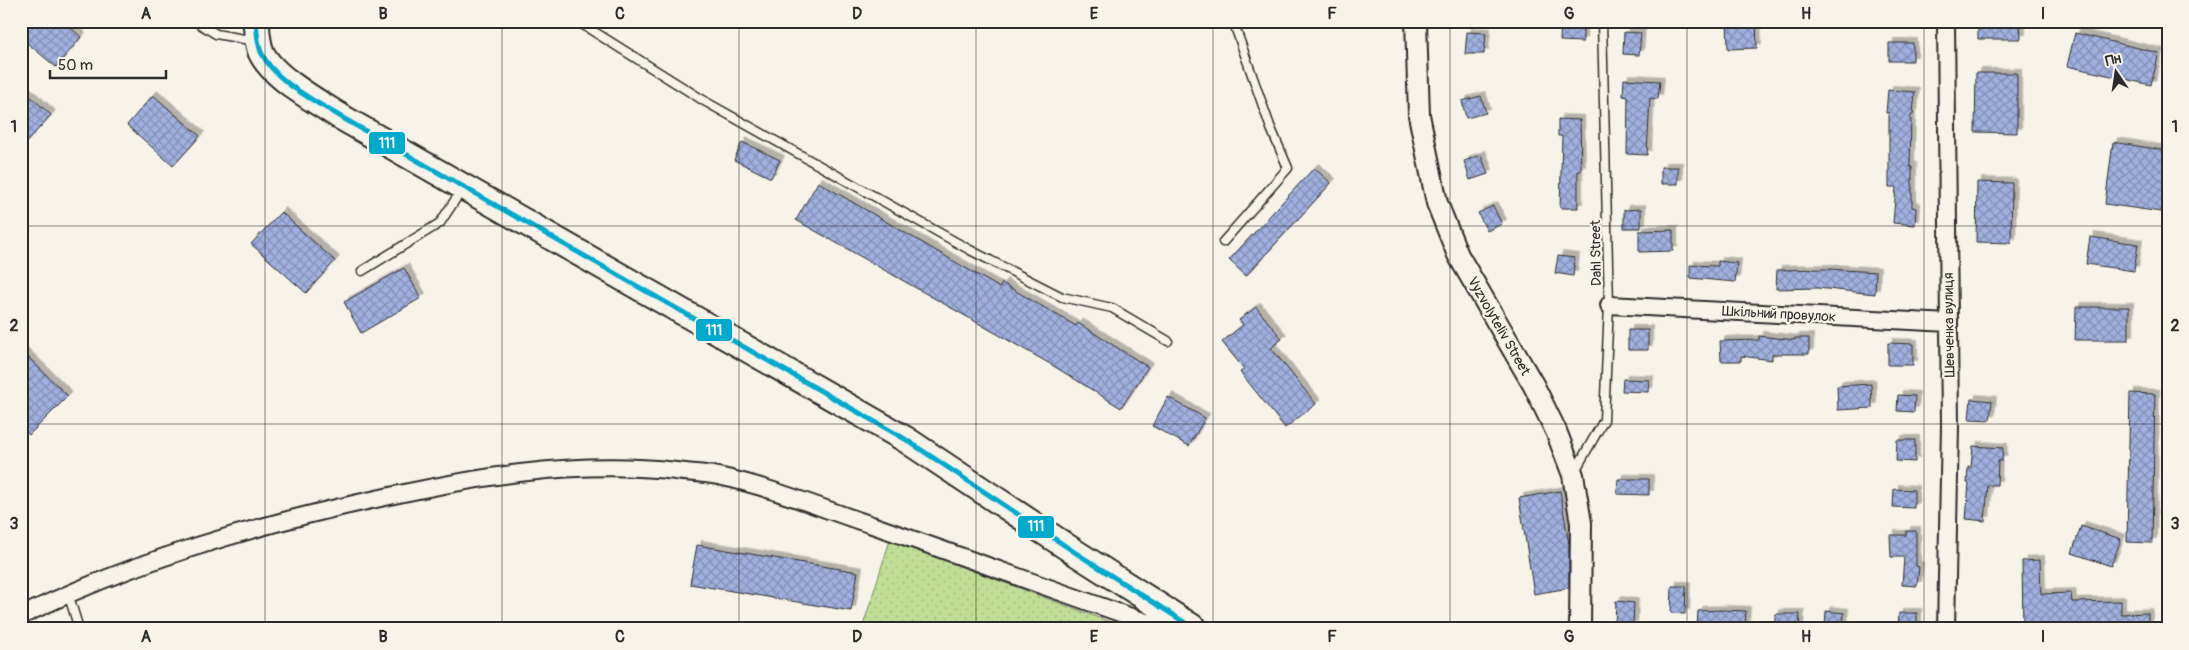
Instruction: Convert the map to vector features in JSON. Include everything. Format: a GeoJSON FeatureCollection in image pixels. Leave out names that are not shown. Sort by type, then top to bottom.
{"type":"FeatureCollection","features":[{"type":"Feature","properties":{"kind":"main road"},"geometry":{"type":"LineString","coordinates":[[257,31],[269,64],[300,91],[341,117],[905,439],[1076,553],[1195,629]]}},
{"type":"Feature","properties":{"kind":"street","name":"Vyzvolyteliv Street"},"geometry":{"type":"LineString","coordinates":[[1416,21],[1419,115],[1437,203],[1458,255],[1534,386],[1556,431],[1573,475],[1581,523],[1580,629]]}},
{"type":"Feature","properties":{"kind":"street","name":"Шевченка вулиця"},"geometry":{"type":"LineString","coordinates":[[1946,21],[1950,426],[1946,629]]}},
{"type":"Feature","properties":{"kind":"street","name":"Шкільний провулок"},"geometry":{"type":"LineString","coordinates":[[1609,305],[1949,323]]}},
{"type":"Feature","properties":{"kind":"street"},"geometry":{"type":"LineString","coordinates":[[21,616],[68,592],[172,553],[302,515],[411,491],[513,472],[637,467],[716,476],[791,496],[1045,588],[1166,629]]}},
{"type":"Feature","properties":{"kind":"lane"},"geometry":{"type":"LineString","coordinates":[[195,21],[216,34],[257,31]]}},
{"type":"Feature","properties":{"kind":"lane"},"geometry":{"type":"LineString","coordinates":[[577,21],[706,102],[970,250],[1062,297],[1112,308],[1168,341]]}},
{"type":"Feature","properties":{"kind":"lane"},"geometry":{"type":"LineString","coordinates":[[1223,242],[1288,168],[1270,126],[1233,21]]}},
{"type":"Feature","properties":{"kind":"lane","name":"Dahl Street"},"geometry":{"type":"LineString","coordinates":[[1573,475],[1604,420],[1609,305],[1602,21]]}},
{"type":"Feature","properties":{"kind":"lane"},"geometry":{"type":"LineString","coordinates":[[362,271],[440,224],[464,187]]}},
{"type":"Feature","properties":{"kind":"lane"},"geometry":{"type":"LineString","coordinates":[[68,592],[79,629]]}},
{"type":"Feature","properties":{"kind":"green space"},"geometry":{"type":"Polygon","coordinates":[[[890,540],[1129,629],[862,629],[890,540]]]}},
{"type":"Feature","properties":{"kind":"building"},"geometry":{"type":"Polygon","coordinates":[[[21,21],[63,21],[81,37],[56,67],[21,38],[21,21]]]}},
{"type":"Feature","properties":{"kind":"building"},"geometry":{"type":"Polygon","coordinates":[[[1561,21],[1583,21],[1583,42],[1560,41],[1561,21]]]}},
{"type":"Feature","properties":{"kind":"building"},"geometry":{"type":"Polygon","coordinates":[[[1727,21],[1756,21],[1757,48],[1728,49],[1727,21]]]}},
{"type":"Feature","properties":{"kind":"building"},"geometry":{"type":"Polygon","coordinates":[[[1978,21],[2020,21],[2021,39],[1978,39],[1978,21]]]}},
{"type":"Feature","properties":{"kind":"building"},"geometry":{"type":"Polygon","coordinates":[[[1467,32],[1486,33],[1484,54],[1465,54],[1467,32]]]}},
{"type":"Feature","properties":{"kind":"building"},"geometry":{"type":"Polygon","coordinates":[[[1624,32],[1641,33],[1639,55],[1623,54],[1624,32]]]}},
{"type":"Feature","properties":{"kind":"building"},"geometry":{"type":"Polygon","coordinates":[[[2075,33],[2159,53],[2151,85],[2067,66],[2075,33]]]}},
{"type":"Feature","properties":{"kind":"building"},"geometry":{"type":"Polygon","coordinates":[[[1889,43],[1913,43],[1913,61],[1889,61],[1889,43]]]}},
{"type":"Feature","properties":{"kind":"building"},"geometry":{"type":"Polygon","coordinates":[[[1976,73],[2017,73],[2017,133],[1975,132],[1976,73]]]}},
{"type":"Feature","properties":{"kind":"building"},"geometry":{"type":"Polygon","coordinates":[[[1624,79],[1660,81],[1658,99],[1650,98],[1647,155],[1627,154],[1628,97],[1623,96],[1624,79]]]}},
{"type":"Feature","properties":{"kind":"building"},"geometry":{"type":"Polygon","coordinates":[[[21,88],[51,115],[21,148],[21,88]]]}},
{"type":"Feature","properties":{"kind":"building"},"geometry":{"type":"Polygon","coordinates":[[[1888,90],[1915,92],[1913,115],[1911,115],[1910,167],[1912,167],[1912,207],[1916,208],[1915,225],[1893,223],[1896,187],[1889,187],[1889,113],[1886,113],[1888,90]]]}},
{"type":"Feature","properties":{"kind":"building"},"geometry":{"type":"Polygon","coordinates":[[[153,95],[200,136],[173,166],[127,125],[153,95]]]}},
{"type":"Feature","properties":{"kind":"building"},"geometry":{"type":"Polygon","coordinates":[[[1481,96],[1486,113],[1466,118],[1462,101],[1481,96]]]}},
{"type":"Feature","properties":{"kind":"building"},"geometry":{"type":"Polygon","coordinates":[[[1558,119],[1580,120],[1581,171],[1578,171],[1578,208],[1560,208],[1562,136],[1558,136],[1558,119]]]}},
{"type":"Feature","properties":{"kind":"building"},"geometry":{"type":"Polygon","coordinates":[[[742,142],[780,160],[771,178],[734,160],[742,142]]]}},
{"type":"Feature","properties":{"kind":"building"},"geometry":{"type":"Polygon","coordinates":[[[2113,142],[2168,151],[2168,213],[2105,204],[2113,142]]]}},
{"type":"Feature","properties":{"kind":"building"},"geometry":{"type":"Polygon","coordinates":[[[1481,155],[1488,174],[1470,180],[1464,161],[1481,155]]]}},
{"type":"Feature","properties":{"kind":"building"},"geometry":{"type":"Polygon","coordinates":[[[1661,167],[1678,167],[1678,184],[1661,184],[1661,167]]]}},
{"type":"Feature","properties":{"kind":"building"},"geometry":{"type":"Polygon","coordinates":[[[1314,168],[1331,183],[1246,276],[1229,260],[1314,168]]]}},
{"type":"Feature","properties":{"kind":"building"},"geometry":{"type":"Polygon","coordinates":[[[818,182],[1000,288],[1002,283],[1076,326],[1078,323],[1148,367],[1121,408],[1052,365],[796,220],[818,182]]]}},
{"type":"Feature","properties":{"kind":"building"},"geometry":{"type":"Polygon","coordinates":[[[1977,182],[2012,183],[2011,243],[1976,242],[1977,182]]]}},
{"type":"Feature","properties":{"kind":"building"},"geometry":{"type":"Polygon","coordinates":[[[1493,206],[1502,224],[1487,231],[1478,213],[1493,206]]]}},
{"type":"Feature","properties":{"kind":"building"},"geometry":{"type":"Polygon","coordinates":[[[1641,209],[1641,228],[1624,228],[1624,210],[1641,209]]]}},
{"type":"Feature","properties":{"kind":"building"},"geometry":{"type":"Polygon","coordinates":[[[281,212],[335,261],[306,293],[251,244],[281,212]]]}},
{"type":"Feature","properties":{"kind":"building"},"geometry":{"type":"Polygon","coordinates":[[[1673,230],[1673,251],[1639,252],[1639,231],[1673,230]]]}},
{"type":"Feature","properties":{"kind":"building"},"geometry":{"type":"Polygon","coordinates":[[[2090,237],[2138,244],[2134,271],[2086,264],[2090,237]]]}},
{"type":"Feature","properties":{"kind":"building"},"geometry":{"type":"Polygon","coordinates":[[[1558,256],[1575,258],[1573,276],[1555,273],[1558,256]]]}},
{"type":"Feature","properties":{"kind":"building"},"geometry":{"type":"Polygon","coordinates":[[[1718,261],[1737,263],[1735,282],[1690,278],[1690,265],[1718,266],[1718,261]]]}},
{"type":"Feature","properties":{"kind":"building"},"geometry":{"type":"Polygon","coordinates":[[[404,268],[421,298],[361,333],[344,302],[404,268]]]}},
{"type":"Feature","properties":{"kind":"building"},"geometry":{"type":"Polygon","coordinates":[[[1828,269],[1876,272],[1875,294],[1817,288],[1776,289],[1777,270],[1828,269]]]}},
{"type":"Feature","properties":{"kind":"building"},"geometry":{"type":"Polygon","coordinates":[[[1256,307],[1282,339],[1271,348],[1316,404],[1285,428],[1240,372],[1244,369],[1222,342],[1243,325],[1239,320],[1256,307]]]}},
{"type":"Feature","properties":{"kind":"building"},"geometry":{"type":"Polygon","coordinates":[[[2076,307],[2129,307],[2129,340],[2075,340],[2076,307]]]}},
{"type":"Feature","properties":{"kind":"building"},"geometry":{"type":"Polygon","coordinates":[[[1628,330],[1648,330],[1648,350],[1628,350],[1628,330]]]}},
{"type":"Feature","properties":{"kind":"building"},"geometry":{"type":"Polygon","coordinates":[[[1759,336],[1795,340],[1795,338],[1809,338],[1809,354],[1772,354],[1772,360],[1741,356],[1741,361],[1721,361],[1720,341],[1759,340],[1759,336]]]}},
{"type":"Feature","properties":{"kind":"building"},"geometry":{"type":"Polygon","coordinates":[[[1888,343],[1913,344],[1913,365],[1888,365],[1888,343]]]}},
{"type":"Feature","properties":{"kind":"building"},"geometry":{"type":"Polygon","coordinates":[[[21,350],[68,396],[29,435],[21,427],[21,350]]]}},
{"type":"Feature","properties":{"kind":"building"},"geometry":{"type":"Polygon","coordinates":[[[1623,379],[1649,380],[1648,392],[1622,391],[1623,379]]]}},
{"type":"Feature","properties":{"kind":"building"},"geometry":{"type":"Polygon","coordinates":[[[1871,384],[1872,408],[1838,410],[1837,386],[1871,384]]]}},
{"type":"Feature","properties":{"kind":"building"},"geometry":{"type":"Polygon","coordinates":[[[2130,393],[2155,394],[2152,543],[2127,542],[2130,393]]]}},
{"type":"Feature","properties":{"kind":"building"},"geometry":{"type":"Polygon","coordinates":[[[1898,395],[1915,396],[1914,412],[1897,411],[1898,395]]]}},
{"type":"Feature","properties":{"kind":"building"},"geometry":{"type":"Polygon","coordinates":[[[1168,397],[1205,418],[1189,446],[1152,426],[1168,397]]]}},
{"type":"Feature","properties":{"kind":"building"},"geometry":{"type":"Polygon","coordinates":[[[1971,399],[1992,401],[1990,420],[1969,419],[1971,399]]]}},
{"type":"Feature","properties":{"kind":"building"},"geometry":{"type":"Polygon","coordinates":[[[1897,440],[1915,440],[1915,462],[1896,461],[1897,440]]]}},
{"type":"Feature","properties":{"kind":"building"},"geometry":{"type":"Polygon","coordinates":[[[1973,446],[2003,448],[2002,461],[1998,461],[1997,485],[1988,485],[1985,521],[1966,519],[1969,483],[1967,483],[1968,467],[1971,467],[1973,446]]]}},
{"type":"Feature","properties":{"kind":"building"},"geometry":{"type":"Polygon","coordinates":[[[1618,479],[1649,479],[1649,495],[1617,494],[1618,479]]]}},
{"type":"Feature","properties":{"kind":"building"},"geometry":{"type":"Polygon","coordinates":[[[1894,489],[1914,490],[1914,508],[1893,507],[1894,489]]]}},
{"type":"Feature","properties":{"kind":"building"},"geometry":{"type":"Polygon","coordinates":[[[1560,491],[1569,544],[1569,588],[1534,594],[1519,498],[1560,491]]]}},
{"type":"Feature","properties":{"kind":"building"},"geometry":{"type":"Polygon","coordinates":[[[2081,526],[2121,539],[2111,566],[2072,553],[2081,526]]]}},
{"type":"Feature","properties":{"kind":"building"},"geometry":{"type":"Polygon","coordinates":[[[1906,531],[1916,531],[1916,566],[1919,567],[1917,586],[1902,585],[1904,557],[1891,557],[1890,535],[1906,535],[1906,531]]]}},
{"type":"Feature","properties":{"kind":"building"},"geometry":{"type":"Polygon","coordinates":[[[697,545],[858,572],[851,611],[690,584],[697,545]]]}},
{"type":"Feature","properties":{"kind":"building"},"geometry":{"type":"Polygon","coordinates":[[[2040,560],[2041,594],[2071,593],[2072,602],[2121,601],[2121,614],[2148,613],[2148,628],[2070,629],[2070,625],[2023,626],[2022,561],[2040,560]]]}},
{"type":"Feature","properties":{"kind":"building"},"geometry":{"type":"Polygon","coordinates":[[[1672,586],[1686,586],[1685,614],[1671,613],[1672,586]]]}},
{"type":"Feature","properties":{"kind":"building"},"geometry":{"type":"Polygon","coordinates":[[[1616,601],[1634,603],[1633,626],[1615,625],[1616,601]]]}},
{"type":"Feature","properties":{"kind":"building"},"geometry":{"type":"Polygon","coordinates":[[[1698,611],[1746,611],[1745,628],[1697,627],[1698,611]]]}},
{"type":"Feature","properties":{"kind":"building"},"geometry":{"type":"Polygon","coordinates":[[[1826,611],[1844,613],[1843,629],[1825,629],[1826,611]]]}},
{"type":"Feature","properties":{"kind":"building"},"geometry":{"type":"Polygon","coordinates":[[[1899,613],[1917,613],[1917,629],[1898,629],[1899,613]]]}},
{"type":"Feature","properties":{"kind":"building"},"geometry":{"type":"Polygon","coordinates":[[[1775,614],[1800,614],[1799,629],[1775,629],[1775,614]]]}},
{"type":"Feature","properties":{"kind":"transit line","name":"111"},"geometry":{"type":"LineString","coordinates":[[256,21],[261,52],[267,63],[285,81],[308,97],[905,439],[1076,553],[1195,629]]}}]}
